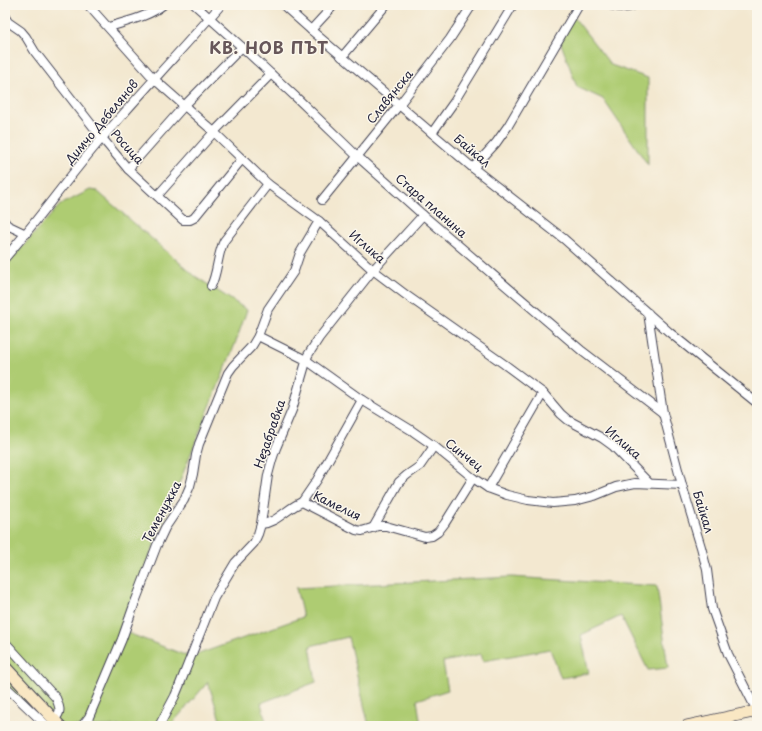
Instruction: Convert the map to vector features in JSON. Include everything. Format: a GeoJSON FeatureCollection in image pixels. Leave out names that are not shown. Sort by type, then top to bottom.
{"type":"FeatureCollection","features":[{"type":"Feature","properties":{"kind":"main road"},"geometry":{"type":"LineString","coordinates":[[5,667],[54,724]]}},
{"type":"Feature","properties":{"kind":"main road"},"geometry":{"type":"LineString","coordinates":[[686,726],[757,711]]}},
{"type":"Feature","properties":{"kind":"street","name":"Иглика"},"geometry":{"type":"LineString","coordinates":[[88,5],[154,79],[214,132],[268,184],[319,221],[373,270],[543,393],[568,420],[602,438],[613,446],[649,483]]}},
{"type":"Feature","properties":{"kind":"street"},"geometry":{"type":"LineString","coordinates":[[109,27],[144,15],[158,9],[163,5]]}},
{"type":"Feature","properties":{"kind":"street","name":"Стара планина"},"geometry":{"type":"LineString","coordinates":[[195,5],[271,74],[357,156],[423,215],[582,351],[663,413]]}},
{"type":"Feature","properties":{"kind":"street","name":"Димчо Дебелянов"},"geometry":{"type":"LineString","coordinates":[[5,258],[26,234],[102,138],[222,5]]}},
{"type":"Feature","properties":{"kind":"street","name":"Байкал"},"geometry":{"type":"LineString","coordinates":[[283,5],[473,168],[564,239],[669,332],[757,403]]}},
{"type":"Feature","properties":{"kind":"street"},"geometry":{"type":"LineString","coordinates":[[311,30],[334,5]]}},
{"type":"Feature","properties":{"kind":"street"},"geometry":{"type":"LineString","coordinates":[[342,57],[386,5]]}},
{"type":"Feature","properties":{"kind":"street","name":"Славянска"},"geometry":{"type":"LineString","coordinates":[[322,200],[450,39],[472,5]]}},
{"type":"Feature","properties":{"kind":"street"},"geometry":{"type":"LineString","coordinates":[[432,133],[454,102],[514,5]]}},
{"type":"Feature","properties":{"kind":"street"},"geometry":{"type":"LineString","coordinates":[[473,168],[496,143],[508,126],[579,5]]}},
{"type":"Feature","properties":{"kind":"street"},"geometry":{"type":"LineString","coordinates":[[610,5],[629,8],[634,5]]}},
{"type":"Feature","properties":{"kind":"street","name":"Росица"},"geometry":{"type":"LineString","coordinates":[[6,21],[21,31],[26,37],[35,52],[128,169],[158,195],[183,220],[190,220],[194,218],[242,159]]}},
{"type":"Feature","properties":{"kind":"street"},"geometry":{"type":"LineString","coordinates":[[128,169],[184,106],[242,47]]}},
{"type":"Feature","properties":{"kind":"street"},"geometry":{"type":"LineString","coordinates":[[158,195],[214,132],[271,74]]}},
{"type":"Feature","properties":{"kind":"street"},"geometry":{"type":"LineString","coordinates":[[211,286],[224,241],[268,184]]}},
{"type":"Feature","properties":{"kind":"street","name":"Незабравка"},"geometry":{"type":"LineString","coordinates":[[159,726],[180,684],[214,598],[236,563],[254,543],[258,534],[272,460],[292,410],[306,360],[312,348],[373,270],[423,215]]}},
{"type":"Feature","properties":{"kind":"street"},"geometry":{"type":"LineString","coordinates":[[258,336],[268,309],[294,271],[300,253],[319,221]]}},
{"type":"Feature","properties":{"kind":"street"},"geometry":{"type":"LineString","coordinates":[[5,222],[7,225],[26,234]]}},
{"type":"Feature","properties":{"kind":"street","name":"Байкал"},"geometry":{"type":"LineString","coordinates":[[648,313],[663,413],[682,485],[702,547],[707,570],[712,609],[728,654],[757,711]]}},
{"type":"Feature","properties":{"kind":"street","name":"Синчец"},"geometry":{"type":"LineString","coordinates":[[258,336],[306,360],[362,400],[434,446],[473,478],[488,488],[507,495],[528,500],[553,503],[574,501],[594,496],[616,487],[635,483],[682,485]]}},
{"type":"Feature","properties":{"kind":"street","name":"Теменужка"},"geometry":{"type":"LineString","coordinates":[[82,726],[89,717],[122,639],[157,545],[165,528],[184,500],[190,486],[194,474],[199,444],[222,385],[232,366],[252,346],[258,336]]}},
{"type":"Feature","properties":{"kind":"street"},"geometry":{"type":"LineString","coordinates":[[488,488],[543,393]]}},
{"type":"Feature","properties":{"kind":"street"},"geometry":{"type":"LineString","coordinates":[[302,502],[317,480],[362,400]]}},
{"type":"Feature","properties":{"kind":"street"},"geometry":{"type":"LineString","coordinates":[[373,528],[399,482],[420,466],[434,446]]}},
{"type":"Feature","properties":{"kind":"street","name":"Камелия"},"geometry":{"type":"LineString","coordinates":[[261,524],[272,522],[295,505],[302,502],[356,530],[362,531],[378,526],[386,526],[425,537],[432,536],[438,532],[445,523],[473,478]]}},
{"type":"Feature","properties":{"kind":"street"},"geometry":{"type":"LineString","coordinates":[[5,642],[56,698],[60,706],[60,711],[54,724],[5,686]]}},
{"type":"Feature","properties":{"kind":"green space"},"geometry":{"type":"Polygon","coordinates":[[[573,16],[611,65],[648,78],[648,165],[603,99],[577,87],[559,38],[573,16]]]}},
{"type":"Feature","properties":{"kind":"green space"},"geometry":{"type":"Polygon","coordinates":[[[90,190],[97,191],[195,276],[247,310],[235,344],[120,630],[190,657],[303,617],[296,588],[511,577],[657,586],[668,668],[648,670],[621,616],[581,635],[589,673],[561,678],[550,649],[483,661],[481,654],[443,662],[448,690],[417,700],[421,726],[369,726],[348,637],[310,646],[316,682],[261,703],[267,726],[222,726],[208,682],[170,726],[47,726],[5,686],[5,266],[60,205],[90,190]]]}},
{"type":"Feature","properties":{"kind":"district","name":"КВ. НОВ ПЪТ"},"geometry":{"type":"Point","coordinates":[269,48]}}]}
